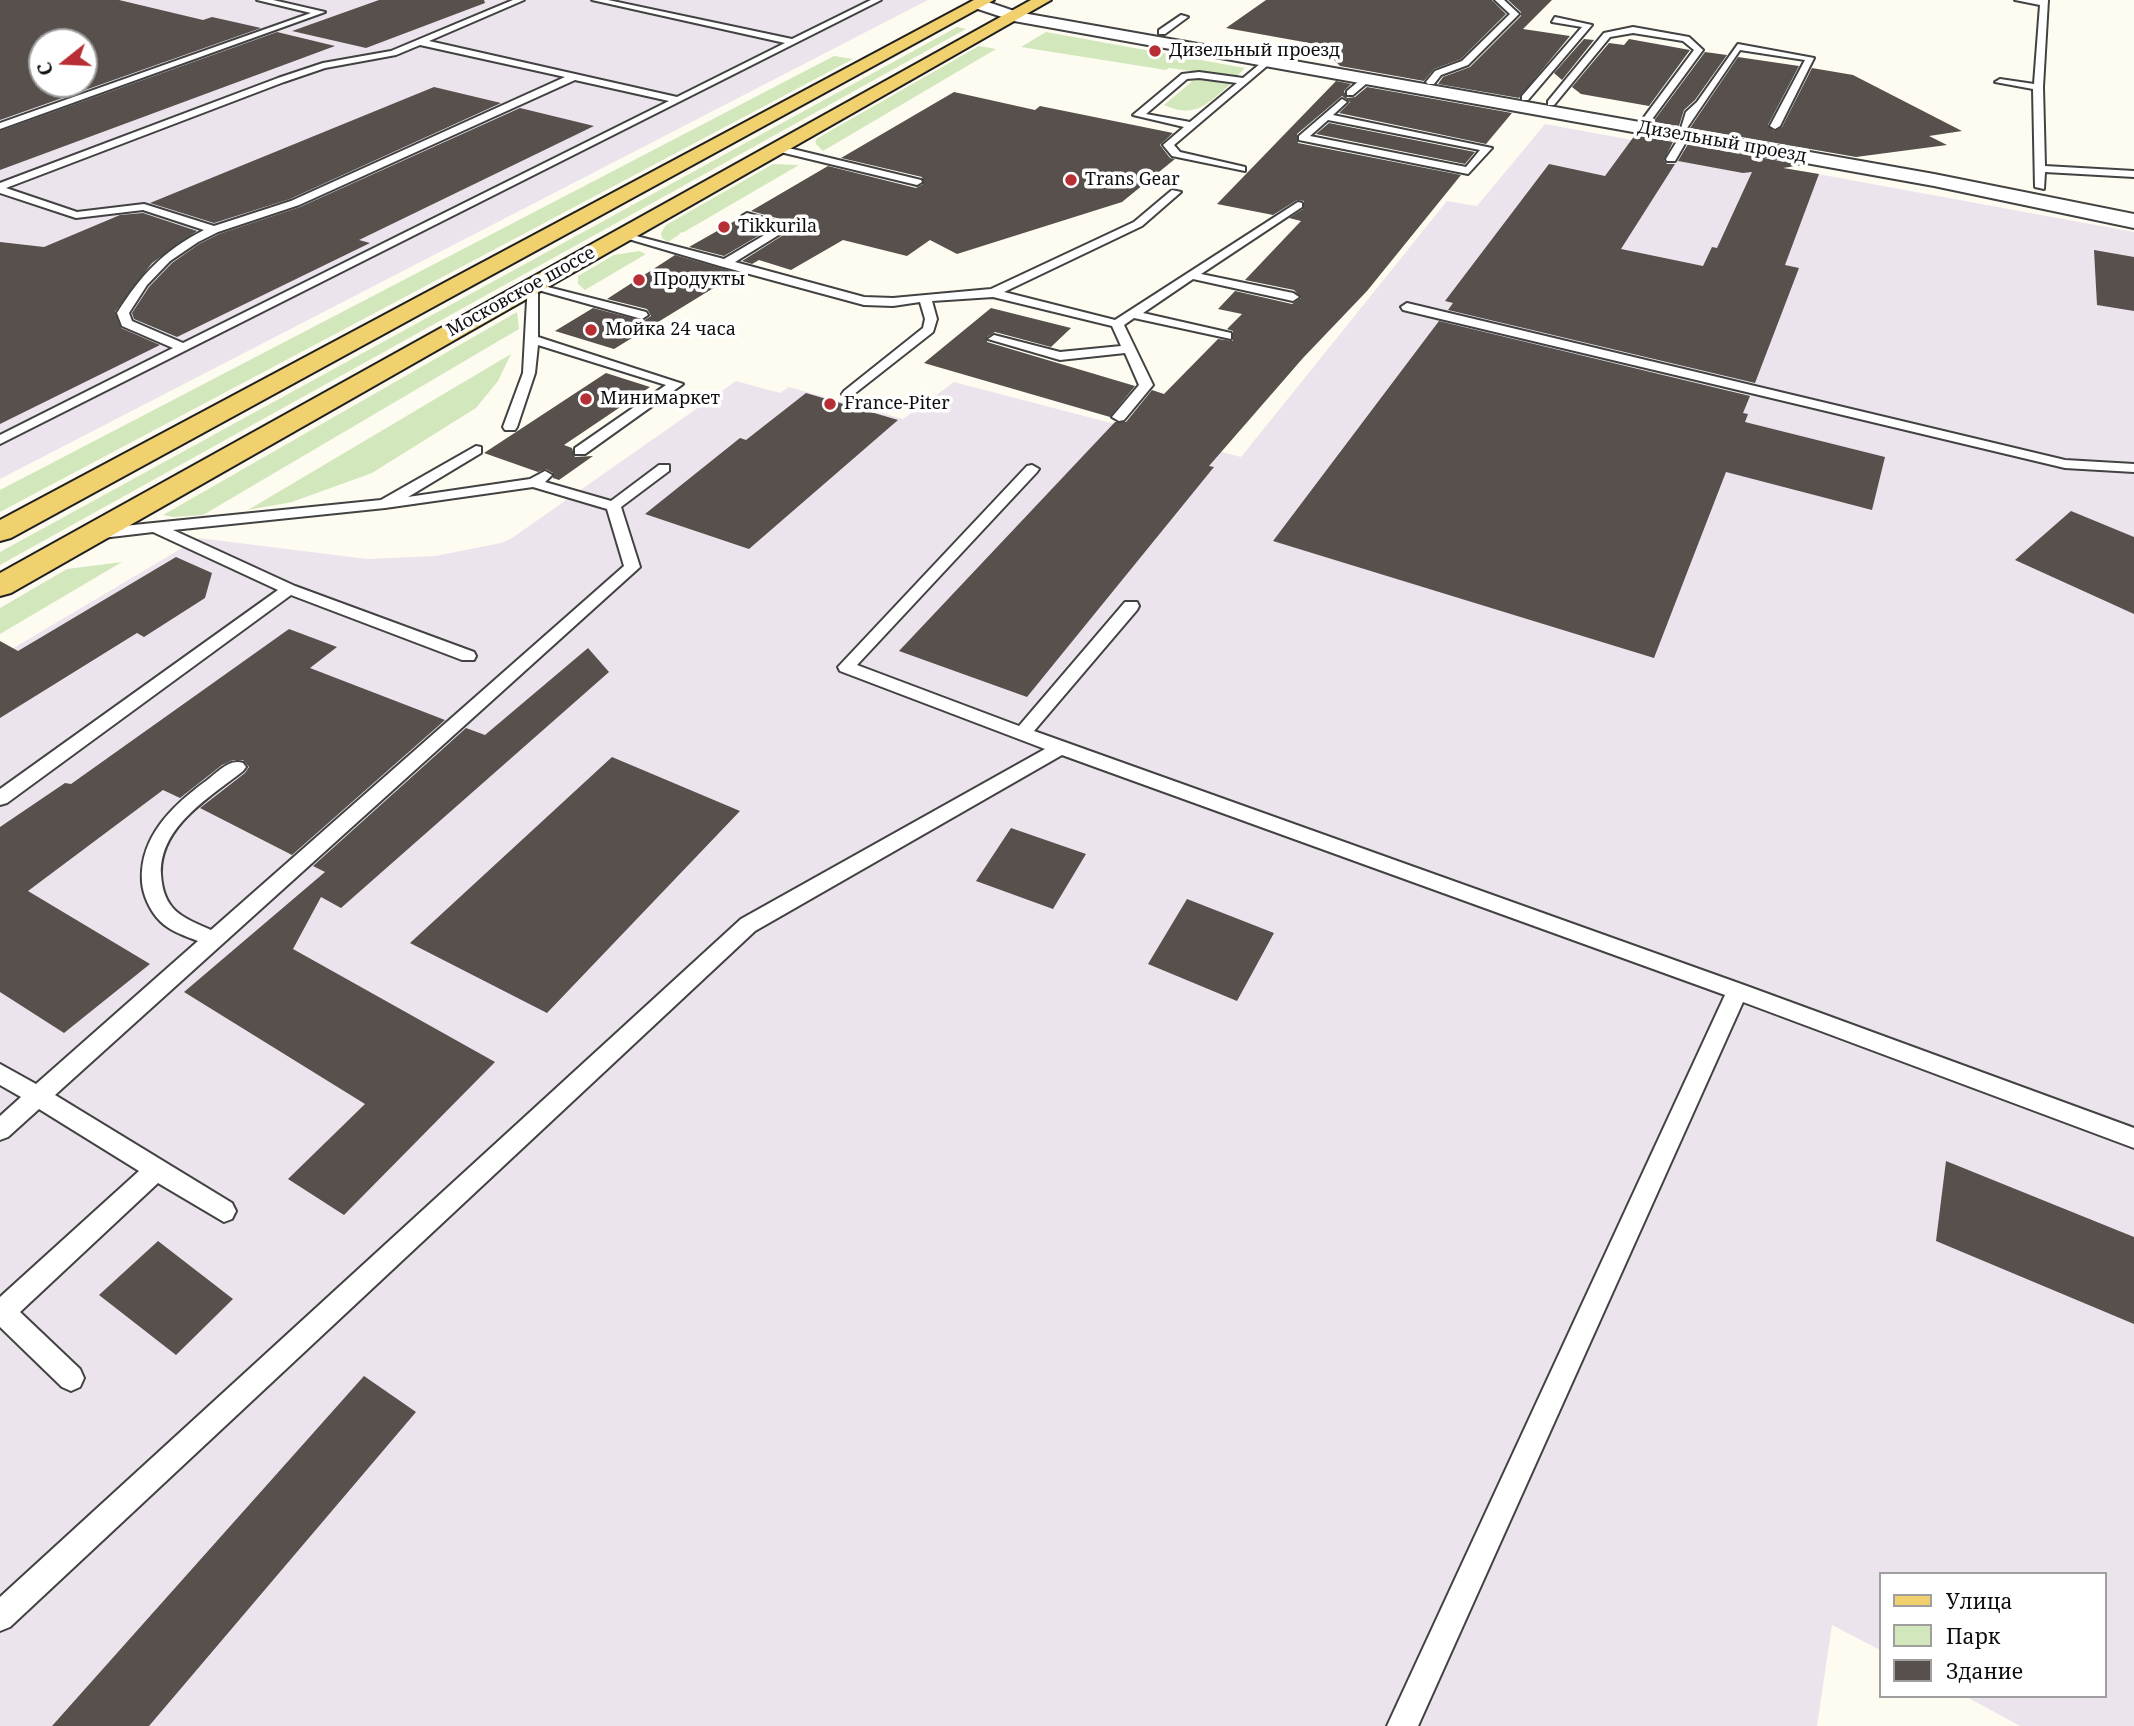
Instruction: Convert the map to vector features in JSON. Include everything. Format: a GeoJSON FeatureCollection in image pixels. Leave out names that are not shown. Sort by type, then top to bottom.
{"type":"FeatureCollection","features":[{"type":"Feature","properties":{"kind":"main road","name":"Московское шоссе"},"geometry":{"type":"LineString","coordinates":[[0,532],[982,2]]}},
{"type":"Feature","properties":{"kind":"main road","name":"Московское шоссе"},"geometry":{"type":"LineString","coordinates":[[0,586],[1028,8]]}},
{"type":"Feature","properties":{"kind":"street","name":"Дизельный проезд"},"geometry":{"type":"LineString","coordinates":[[982,2],[1028,8],[1647,120],[1685,131],[2039,178],[2134,205]]}},
{"type":"Feature","properties":{"kind":"street","name":"Дизельный проезд"},"geometry":{"type":"LineString","coordinates":[[1028,8],[1270,60],[1685,131],[2134,221]]}},
{"type":"Feature","properties":{"kind":"lane"},"geometry":{"type":"LineString","coordinates":[[0,126],[321,12],[261,0]]}},
{"type":"Feature","properties":{"kind":"lane"},"geometry":{"type":"LineString","coordinates":[[291,6],[311,0]]}},
{"type":"Feature","properties":{"kind":"lane"},"geometry":{"type":"LineString","coordinates":[[0,189],[281,80],[323,66],[393,53],[520,0]]}},
{"type":"Feature","properties":{"kind":"lane"},"geometry":{"type":"LineString","coordinates":[[596,0],[794,41]]}},
{"type":"Feature","properties":{"kind":"lane"},"geometry":{"type":"LineString","coordinates":[[0,440],[877,0]]}},
{"type":"Feature","properties":{"kind":"lane"},"geometry":{"type":"LineString","coordinates":[[1431,82],[1438,73],[1465,63],[1514,14],[1499,0]]}},
{"type":"Feature","properties":{"kind":"lane"},"geometry":{"type":"LineString","coordinates":[[2020,0],[2043,1],[2038,88],[2039,178],[2134,174]]}},
{"type":"Feature","properties":{"kind":"lane"},"geometry":{"type":"LineString","coordinates":[[1162,32],[1184,17]]}},
{"type":"Feature","properties":{"kind":"lane"},"geometry":{"type":"LineString","coordinates":[[1525,98],[1588,25],[1555,20]]}},
{"type":"Feature","properties":{"kind":"lane"},"geometry":{"type":"LineString","coordinates":[[1550,103],[1607,35],[1633,30],[1686,39],[1699,50],[1647,120]]}},
{"type":"Feature","properties":{"kind":"lane"},"geometry":{"type":"LineString","coordinates":[[420,42],[678,100]]}},
{"type":"Feature","properties":{"kind":"lane"},"geometry":{"type":"LineString","coordinates":[[1671,159],[1691,112],[1701,104],[1738,47],[1810,58],[1775,126]]}},
{"type":"Feature","properties":{"kind":"lane"},"geometry":{"type":"LineString","coordinates":[[1241,169],[1186,157],[1170,150],[1168,145],[1270,60]]}},
{"type":"Feature","properties":{"kind":"lane"},"geometry":{"type":"LineString","coordinates":[[1190,125],[1134,114],[1185,76],[1199,75],[1244,81]]}},
{"type":"Feature","properties":{"kind":"lane"},"geometry":{"type":"LineString","coordinates":[[184,348],[126,323],[124,313],[142,284],[166,259],[214,230],[295,203],[573,76]]}},
{"type":"Feature","properties":{"kind":"lane"},"geometry":{"type":"LineString","coordinates":[[1350,93],[1367,78]]}},
{"type":"Feature","properties":{"kind":"lane"},"geometry":{"type":"LineString","coordinates":[[2000,82],[2038,88]]}},
{"type":"Feature","properties":{"kind":"lane"},"geometry":{"type":"LineString","coordinates":[[1326,117],[1488,148],[1468,171],[1303,138],[1342,102]]}},
{"type":"Feature","properties":{"kind":"lane"},"geometry":{"type":"LineString","coordinates":[[776,148],[917,182]]}},
{"type":"Feature","properties":{"kind":"lane"},"geometry":{"type":"LineString","coordinates":[[0,189],[76,215],[144,207],[214,230]]}},
{"type":"Feature","properties":{"kind":"lane"},"geometry":{"type":"LineString","coordinates":[[993,293],[1138,224],[1176,192]]}},
{"type":"Feature","properties":{"kind":"lane"},"geometry":{"type":"LineString","coordinates":[[621,235],[864,301],[893,302],[993,293],[1117,324],[1297,205]]}},
{"type":"Feature","properties":{"kind":"lane"},"geometry":{"type":"LineString","coordinates":[[724,264],[779,231],[775,223],[747,216]]}},
{"type":"Feature","properties":{"kind":"lane"},"geometry":{"type":"LineString","coordinates":[[1189,275],[1293,297]]}},
{"type":"Feature","properties":{"kind":"lane"},"geometry":{"type":"LineString","coordinates":[[510,427],[528,373],[532,339],[532,285],[642,315]]}},
{"type":"Feature","properties":{"kind":"lane"},"geometry":{"type":"LineString","coordinates":[[849,394],[929,329],[931,319],[925,298]]}},
{"type":"Feature","properties":{"kind":"lane"},"geometry":{"type":"LineString","coordinates":[[1407,307],[2065,464],[2134,468]]}},
{"type":"Feature","properties":{"kind":"lane"},"geometry":{"type":"LineString","coordinates":[[1133,314],[1227,336]]}},
{"type":"Feature","properties":{"kind":"lane"},"geometry":{"type":"LineString","coordinates":[[1117,324],[1146,385],[1119,417]]}},
{"type":"Feature","properties":{"kind":"lane"},"geometry":{"type":"LineString","coordinates":[[532,339],[677,384],[580,451]]}},
{"type":"Feature","properties":{"kind":"lane"},"geometry":{"type":"LineString","coordinates":[[994,339],[1060,356],[1129,349]]}},
{"type":"Feature","properties":{"kind":"lane"},"geometry":{"type":"LineString","coordinates":[[385,505],[476,450]]}},
{"type":"Feature","properties":{"kind":"lane"},"geometry":{"type":"LineString","coordinates":[[613,506],[664,468]]}},
{"type":"Feature","properties":{"kind":"lane"},"geometry":{"type":"LineString","coordinates":[[1032,469],[846,667],[1061,748],[1737,991],[2134,1138]]}},
{"type":"Feature","properties":{"kind":"lane"},"geometry":{"type":"LineString","coordinates":[[93,534],[385,505],[539,479],[613,506]]}},
{"type":"Feature","properties":{"kind":"lane"},"geometry":{"type":"LineString","coordinates":[[0,1130],[632,567],[613,506]]}},
{"type":"Feature","properties":{"kind":"lane"},"geometry":{"type":"LineString","coordinates":[[153,527],[289,589],[468,656]]}},
{"type":"Feature","properties":{"kind":"lane"},"geometry":{"type":"LineString","coordinates":[[0,798],[289,589]]}},
{"type":"Feature","properties":{"kind":"lane"},"geometry":{"type":"LineString","coordinates":[[1022,733],[1130,606]]}},
{"type":"Feature","properties":{"kind":"lane"},"geometry":{"type":"LineString","coordinates":[[0,1617],[748,925],[1061,748]]}},
{"type":"Feature","properties":{"kind":"lane"},"geometry":{"type":"LineString","coordinates":[[212,939],[172,920],[155,899],[149,871],[159,840],[180,812],[237,767]]}},
{"type":"Feature","properties":{"kind":"lane"},"geometry":{"type":"LineString","coordinates":[[1402,1726],[1737,991]]}},
{"type":"Feature","properties":{"kind":"lane"},"geometry":{"type":"LineString","coordinates":[[0,1073],[224,1211]]}},
{"type":"Feature","properties":{"kind":"lane"},"geometry":{"type":"LineString","coordinates":[[71,1378],[2,1312],[157,1169]]}},
{"type":"Feature","properties":{"kind":"shaded area"},"geometry":{"type":"Polygon","coordinates":[[[0,0],[928,0],[0,479],[0,0]]]}},
{"type":"Feature","properties":{"kind":"shaded area"},"geometry":{"type":"Polygon","coordinates":[[[1545,124],[2134,232],[2134,1726],[2020,1726],[1969,1698],[2106,1698],[2106,1572],[1878,1572],[1878,1649],[1832,1625],[1817,1726],[0,1726],[0,656],[199,538],[368,559],[435,556],[501,543],[512,538],[736,381],[780,393],[789,387],[903,419],[954,382],[1241,457],[1447,201],[1477,206],[1545,124]]]}},
{"type":"Feature","properties":{"kind":"green space"},"geometry":{"type":"Polygon","coordinates":[[[957,27],[966,29],[0,565],[0,552],[957,27]]]}},
{"type":"Feature","properties":{"kind":"green space"},"geometry":{"type":"Polygon","coordinates":[[[1046,32],[1245,68],[1236,77],[1169,68],[1166,70],[1021,47],[1046,32]]]}},
{"type":"Feature","properties":{"kind":"green space"},"geometry":{"type":"Polygon","coordinates":[[[979,46],[996,49],[823,151],[816,144],[816,139],[979,46]]]}},
{"type":"Feature","properties":{"kind":"green space"},"geometry":{"type":"Polygon","coordinates":[[[834,56],[853,59],[0,512],[0,490],[834,56]]]}},
{"type":"Feature","properties":{"kind":"green space"},"geometry":{"type":"Polygon","coordinates":[[[1196,78],[1233,82],[1209,102],[1194,110],[1185,111],[1164,105],[1196,78]]]}},
{"type":"Feature","properties":{"kind":"green space"},"geometry":{"type":"Polygon","coordinates":[[[773,164],[799,165],[679,233],[668,242],[662,238],[661,233],[666,225],[773,164]]]}},
{"type":"Feature","properties":{"kind":"green space"},"geometry":{"type":"Polygon","coordinates":[[[639,251],[646,254],[585,290],[578,284],[578,276],[614,255],[639,251]]]}},
{"type":"Feature","properties":{"kind":"green space"},"geometry":{"type":"Polygon","coordinates":[[[517,312],[519,329],[203,515],[163,515],[517,312]]]}},
{"type":"Feature","properties":{"kind":"green space"},"geometry":{"type":"Polygon","coordinates":[[[511,354],[498,381],[476,408],[372,473],[292,502],[248,510],[511,354]]]}},
{"type":"Feature","properties":{"kind":"green space"},"geometry":{"type":"Polygon","coordinates":[[[122,562],[0,634],[0,608],[67,569],[122,562]]]}},
{"type":"Feature","properties":{"kind":"building"},"geometry":{"type":"Polygon","coordinates":[[[0,0],[119,0],[203,20],[212,17],[261,28],[98,85],[98,28],[28,28],[28,98],[62,98],[0,120],[0,0]]]}},
{"type":"Feature","properties":{"kind":"building"},"geometry":{"type":"Polygon","coordinates":[[[379,0],[484,0],[485,3],[366,48],[292,31],[379,0]]]}},
{"type":"Feature","properties":{"kind":"building"},"geometry":{"type":"Polygon","coordinates":[[[1266,0],[1492,0],[1506,14],[1461,59],[1434,69],[1424,81],[1340,66],[1317,42],[1315,44],[1226,28],[1266,0]]]}},
{"type":"Feature","properties":{"kind":"building"},"geometry":{"type":"Polygon","coordinates":[[[1508,0],[1552,0],[1523,29],[1570,36],[1519,98],[1438,84],[1443,77],[1470,67],[1521,16],[1521,12],[1508,0]]]}},
{"type":"Feature","properties":{"kind":"building"},"geometry":{"type":"Polygon","coordinates":[[[277,32],[335,46],[0,170],[0,131],[277,32]]]}},
{"type":"Feature","properties":{"kind":"building"},"geometry":{"type":"Polygon","coordinates":[[[1584,39],[1594,40],[1562,80],[1554,73],[1584,39]]]}},
{"type":"Feature","properties":{"kind":"building"},"geometry":{"type":"Polygon","coordinates":[[[1629,39],[1690,50],[1649,106],[1581,94],[1572,87],[1609,43],[1624,45],[1629,39]]]}},
{"type":"Feature","properties":{"kind":"building"},"geometry":{"type":"Polygon","coordinates":[[[1705,52],[1727,55],[1695,100],[1684,110],[1679,126],[1653,122],[1705,52]]]}},
{"type":"Feature","properties":{"kind":"building"},"geometry":{"type":"Polygon","coordinates":[[[1738,57],[1799,66],[1768,125],[1774,131],[1782,127],[1812,68],[1853,75],[1962,131],[1929,136],[1947,145],[1856,157],[1690,128],[1738,57]]]}},
{"type":"Feature","properties":{"kind":"building"},"geometry":{"type":"Polygon","coordinates":[[[1336,81],[1351,84],[1344,91],[1347,98],[1355,97],[1367,87],[1512,113],[1486,144],[1339,113],[1350,102],[1342,96],[1297,134],[1298,143],[1461,175],[1367,291],[1303,358],[1209,466],[1214,467],[1027,697],[899,651],[1115,422],[1126,422],[1152,390],[1164,394],[1218,339],[1233,341],[1233,331],[1227,329],[1242,314],[1218,309],[1235,291],[1292,304],[1301,298],[1294,290],[1245,280],[1301,221],[1289,218],[1303,209],[1304,201],[1297,200],[1273,215],[1217,204],[1336,81]]]}},
{"type":"Feature","properties":{"kind":"building"},"geometry":{"type":"Polygon","coordinates":[[[434,87],[501,103],[290,199],[214,223],[150,203],[434,87]]]}},
{"type":"Feature","properties":{"kind":"building"},"geometry":{"type":"Polygon","coordinates":[[[954,92],[1035,110],[1040,106],[1173,133],[1160,145],[1170,158],[1175,159],[1122,202],[957,254],[930,240],[907,256],[843,240],[791,270],[759,260],[752,264],[742,261],[788,232],[780,219],[751,211],[828,166],[916,188],[923,184],[922,177],[841,158],[954,92]]]}},
{"type":"Feature","properties":{"kind":"building"},"geometry":{"type":"Polygon","coordinates":[[[520,108],[594,126],[359,240],[370,243],[177,337],[134,319],[132,313],[149,287],[172,263],[199,244],[219,234],[300,207],[520,108]]]}},
{"type":"Feature","properties":{"kind":"building"},"geometry":{"type":"Polygon","coordinates":[[[1329,123],[1475,152],[1465,164],[1316,134],[1329,123]]]}},
{"type":"Feature","properties":{"kind":"building"},"geometry":{"type":"Polygon","coordinates":[[[1635,135],[1673,142],[1664,160],[1667,164],[1675,164],[1621,249],[1703,266],[1712,247],[1717,248],[1752,172],[1743,173],[1678,161],[1688,144],[1802,165],[1783,168],[1819,174],[1785,265],[1799,268],[1755,383],[1448,310],[1453,303],[1445,301],[1549,164],[1605,176],[1635,135]]]}},
{"type":"Feature","properties":{"kind":"building"},"geometry":{"type":"Polygon","coordinates":[[[143,213],[197,231],[152,263],[115,312],[121,328],[160,345],[0,424],[0,242],[44,247],[120,215],[143,213]]]}},
{"type":"Feature","properties":{"kind":"building"},"geometry":{"type":"Polygon","coordinates":[[[740,218],[770,229],[724,256],[689,247],[740,218]]]}},
{"type":"Feature","properties":{"kind":"building"},"geometry":{"type":"Polygon","coordinates":[[[2094,250],[2134,257],[2134,311],[2097,305],[2094,250]]]}},
{"type":"Feature","properties":{"kind":"building"},"geometry":{"type":"Polygon","coordinates":[[[675,255],[738,273],[614,349],[555,331],[593,308],[643,321],[651,316],[647,309],[607,299],[675,255]]]}},
{"type":"Feature","properties":{"kind":"building"},"geometry":{"type":"Polygon","coordinates":[[[991,308],[1071,328],[1051,347],[995,332],[987,337],[987,342],[1135,386],[1110,417],[924,363],[991,308]]]}},
{"type":"Feature","properties":{"kind":"building"},"geometry":{"type":"Polygon","coordinates":[[[1439,321],[1750,396],[1743,413],[1748,414],[1745,422],[1885,457],[1872,510],[1726,472],[1654,658],[1273,541],[1439,321]]]}},
{"type":"Feature","properties":{"kind":"building"},"geometry":{"type":"Polygon","coordinates":[[[606,373],[650,387],[564,445],[572,448],[575,457],[593,456],[559,480],[553,478],[553,473],[546,469],[538,472],[484,453],[606,373]]]}},
{"type":"Feature","properties":{"kind":"building"},"geometry":{"type":"Polygon","coordinates":[[[806,393],[898,420],[749,549],[645,514],[740,438],[746,440],[806,393]]]}},
{"type":"Feature","properties":{"kind":"building"},"geometry":{"type":"Polygon","coordinates":[[[2071,511],[2134,537],[2134,614],[2015,560],[2071,511]]]}},
{"type":"Feature","properties":{"kind":"building"},"geometry":{"type":"Polygon","coordinates":[[[176,557],[212,573],[205,598],[144,637],[137,633],[0,718],[0,641],[18,651],[176,557]]]}},
{"type":"Feature","properties":{"kind":"building"},"geometry":{"type":"Polygon","coordinates":[[[289,629],[337,647],[310,668],[445,720],[292,855],[200,808],[245,773],[249,767],[243,760],[233,760],[222,765],[180,798],[163,790],[28,891],[150,964],[64,1033],[0,992],[0,827],[65,783],[71,784],[289,629]]]}},
{"type":"Feature","properties":{"kind":"building"},"geometry":{"type":"Polygon","coordinates":[[[588,648],[609,672],[341,908],[321,897],[293,949],[495,1062],[344,1215],[288,1179],[365,1104],[184,992],[325,872],[313,866],[466,728],[485,735],[588,648]]]}},
{"type":"Feature","properties":{"kind":"building"},"geometry":{"type":"Polygon","coordinates":[[[612,757],[740,811],[547,1013],[410,943],[612,757]]]}},
{"type":"Feature","properties":{"kind":"building"},"geometry":{"type":"Polygon","coordinates":[[[1011,828],[1086,854],[1053,909],[976,881],[1011,828]]]}},
{"type":"Feature","properties":{"kind":"building"},"geometry":{"type":"Polygon","coordinates":[[[1187,899],[1274,933],[1237,1001],[1148,964],[1187,899]]]}},
{"type":"Feature","properties":{"kind":"building"},"geometry":{"type":"Polygon","coordinates":[[[1946,1161],[2134,1237],[2134,1324],[1936,1241],[1946,1161]]]}},
{"type":"Feature","properties":{"kind":"building"},"geometry":{"type":"Polygon","coordinates":[[[158,1241],[233,1299],[176,1355],[99,1295],[158,1241]]]}},
{"type":"Feature","properties":{"kind":"building"},"geometry":{"type":"Polygon","coordinates":[[[364,1376],[416,1412],[149,1726],[52,1726],[364,1376]]]}},
{"type":"Feature","properties":{"kind":"place","name":"Дизельный проезд"},"geometry":{"type":"Point","coordinates":[1155,51]}},
{"type":"Feature","properties":{"kind":"place","name":"Trans Gear"},"geometry":{"type":"Point","coordinates":[1071,180]}},
{"type":"Feature","properties":{"kind":"place","name":"Tikkurila"},"geometry":{"type":"Point","coordinates":[724,227]}},
{"type":"Feature","properties":{"kind":"place","name":"Продукты"},"geometry":{"type":"Point","coordinates":[639,280]}},
{"type":"Feature","properties":{"kind":"place","name":"Мойка 24 часа"},"geometry":{"type":"Point","coordinates":[591,330]}},
{"type":"Feature","properties":{"kind":"place","name":"Минимаркет"},"geometry":{"type":"Point","coordinates":[586,399]}},
{"type":"Feature","properties":{"kind":"place","name":"France-Piter"},"geometry":{"type":"Point","coordinates":[830,404]}}]}
